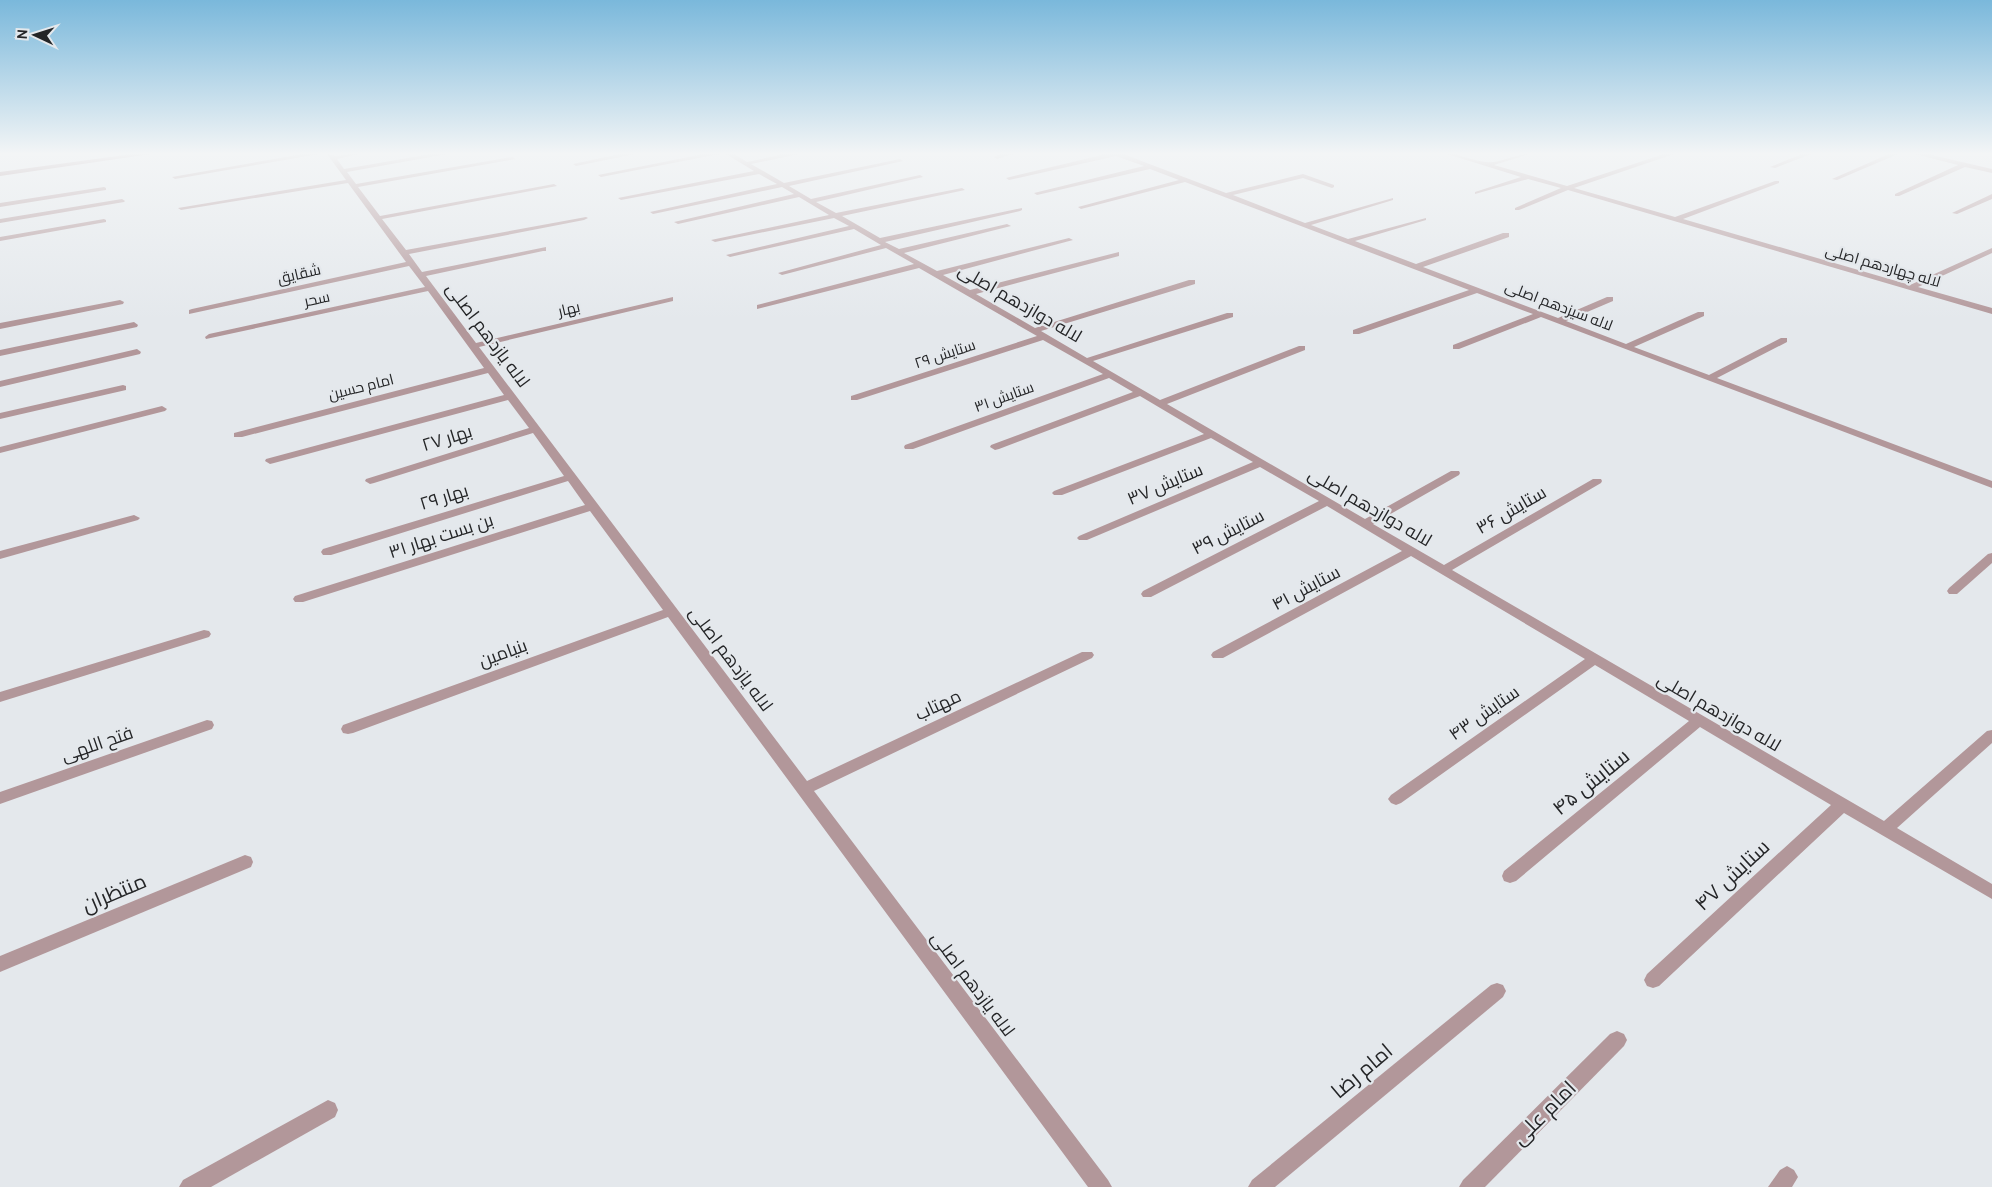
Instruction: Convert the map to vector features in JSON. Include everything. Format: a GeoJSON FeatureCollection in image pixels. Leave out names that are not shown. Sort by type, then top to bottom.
{"type":"FeatureCollection","features":[{"type":"Feature","properties":{"kind":"street"},"geometry":{"type":"LineString","coordinates":[[0,221],[71,209]]}},
{"type":"Feature","properties":{"kind":"street","name":"لاله یازدهم اصلی"},"geometry":{"type":"LineString","coordinates":[[372,209],[1101,1187]]}},
{"type":"Feature","properties":{"kind":"street"},"geometry":{"type":"LineString","coordinates":[[378,218],[425,209]]}},
{"type":"Feature","properties":{"kind":"street"},"geometry":{"type":"LineString","coordinates":[[653,212],[666,209]]}},
{"type":"Feature","properties":{"kind":"street"},"geometry":{"type":"LineString","coordinates":[[678,222],[744,209]]}},
{"type":"Feature","properties":{"kind":"street","name":"لاله دوازدهم اصلی"},"geometry":{"type":"LineString","coordinates":[[823,209],[1212,434],[1992,892]]}},
{"type":"Feature","properties":{"kind":"street"},"geometry":{"type":"LineString","coordinates":[[715,240],[867,209]]}},
{"type":"Feature","properties":{"kind":"street"},"geometry":{"type":"LineString","coordinates":[[782,273],[887,246],[1015,209]]}},
{"type":"Feature","properties":{"kind":"street","name":"لاله سیزدهم اصلی"},"geometry":{"type":"LineString","coordinates":[[1263,209],[1992,485]]}},
{"type":"Feature","properties":{"kind":"street"},"geometry":{"type":"LineString","coordinates":[[1304,225],[1356,209]]}},
{"type":"Feature","properties":{"kind":"street","name":"لاله چهاردهم اصلی"},"geometry":{"type":"LineString","coordinates":[[1639,209],[1992,311]]}},
{"type":"Feature","properties":{"kind":"street"},"geometry":{"type":"LineString","coordinates":[[1674,220],[1703,209]]}},
{"type":"Feature","properties":{"kind":"street"},"geometry":{"type":"LineString","coordinates":[[1955,213],[1963,209]]}},
{"type":"Feature","properties":{"kind":"street","name":"شقایق"},"geometry":{"type":"LineString","coordinates":[[192,312],[408,258],[584,218]]}},
{"type":"Feature","properties":{"kind":"street"},"geometry":{"type":"LineString","coordinates":[[1348,242],[1424,219]]}},
{"type":"Feature","properties":{"kind":"street"},"geometry":{"type":"LineString","coordinates":[[0,239],[104,221]]}},
{"type":"Feature","properties":{"kind":"street"},"geometry":{"type":"LineString","coordinates":[[887,246],[1007,226]]}},
{"type":"Feature","properties":{"kind":"street"},"geometry":{"type":"LineString","coordinates":[[730,255],[855,227]]}},
{"type":"Feature","properties":{"kind":"street"},"geometry":{"type":"LineString","coordinates":[[1416,267],[1506,236]]}},
{"type":"Feature","properties":{"kind":"street"},"geometry":{"type":"LineString","coordinates":[[936,274],[1069,240]]}},
{"type":"Feature","properties":{"kind":"street"},"geometry":{"type":"LineString","coordinates":[[420,275],[543,249]]}},
{"type":"Feature","properties":{"kind":"street"},"geometry":{"type":"LineString","coordinates":[[1910,288],[1992,250]]}},
{"type":"Feature","properties":{"kind":"street"},"geometry":{"type":"LineString","coordinates":[[969,294],[1116,254]]}},
{"type":"Feature","properties":{"kind":"street"},"geometry":{"type":"LineString","coordinates":[[760,307],[920,265]]}},
{"type":"Feature","properties":{"kind":"street","name":"ستایش ۲۹"},"geometry":{"type":"LineString","coordinates":[[854,398],[1192,282]]}},
{"type":"Feature","properties":{"kind":"street","name":"سحر"},"geometry":{"type":"LineString","coordinates":[[209,337],[430,288]]}},
{"type":"Feature","properties":{"kind":"street"},"geometry":{"type":"LineString","coordinates":[[1356,332],[1477,290]]}},
{"type":"Feature","properties":{"kind":"street","name":"بهار"},"geometry":{"type":"LineString","coordinates":[[474,346],[670,299]]}},
{"type":"Feature","properties":{"kind":"street"},"geometry":{"type":"LineString","coordinates":[[1558,321],[1610,299]]}},
{"type":"Feature","properties":{"kind":"street"},"geometry":{"type":"LineString","coordinates":[[0,326],[120,302]]}},
{"type":"Feature","properties":{"kind":"street"},"geometry":{"type":"LineString","coordinates":[[1085,361],[1230,314]]}},
{"type":"Feature","properties":{"kind":"street"},"geometry":{"type":"LineString","coordinates":[[1456,347],[1542,314]]}},
{"type":"Feature","properties":{"kind":"street"},"geometry":{"type":"LineString","coordinates":[[1626,346],[1701,314]]}},
{"type":"Feature","properties":{"kind":"street"},"geometry":{"type":"LineString","coordinates":[[0,353],[134,325]]}},
{"type":"Feature","properties":{"kind":"street"},"geometry":{"type":"LineString","coordinates":[[1709,378],[1784,340]]}},
{"type":"Feature","properties":{"kind":"street"},"geometry":{"type":"LineString","coordinates":[[1158,404],[1302,348]]}},
{"type":"Feature","properties":{"kind":"street"},"geometry":{"type":"LineString","coordinates":[[0,384],[137,352]]}},
{"type":"Feature","properties":{"kind":"street","name":"امام حسین"},"geometry":{"type":"LineString","coordinates":[[238,435],[491,369]]}},
{"type":"Feature","properties":{"kind":"street","name":"ستایش ۳۱"},"geometry":{"type":"LineString","coordinates":[[909,447],[1110,375]]}},
{"type":"Feature","properties":{"kind":"street"},"geometry":{"type":"LineString","coordinates":[[0,416],[123,388]]}},
{"type":"Feature","properties":{"kind":"street"},"geometry":{"type":"LineString","coordinates":[[995,447],[1140,393]]}},
{"type":"Feature","properties":{"kind":"street"},"geometry":{"type":"LineString","coordinates":[[270,461],[510,396]]}},
{"type":"Feature","properties":{"kind":"street"},"geometry":{"type":"LineString","coordinates":[[0,450],[162,409]]}},
{"type":"Feature","properties":{"kind":"street","name":"بهار ۲۷"},"geometry":{"type":"LineString","coordinates":[[370,481],[535,429]]}},
{"type":"Feature","properties":{"kind":"street"},"geometry":{"type":"LineString","coordinates":[[1058,493],[1212,434]]}},
{"type":"Feature","properties":{"kind":"street","name":"ستایش ۳۷"},"geometry":{"type":"LineString","coordinates":[[1083,538],[1260,463]]}},
{"type":"Feature","properties":{"kind":"street"},"geometry":{"type":"LineString","coordinates":[[1364,524],[1455,473]]}},
{"type":"Feature","properties":{"kind":"street","name":"بهار ۲۹"},"geometry":{"type":"LineString","coordinates":[[327,552],[571,477]]}},
{"type":"Feature","properties":{"kind":"street","name":"ستایش ۳۶"},"geometry":{"type":"LineString","coordinates":[[1443,570],[1597,481]]}},
{"type":"Feature","properties":{"kind":"street","name":"ستایش ۳۹"},"geometry":{"type":"LineString","coordinates":[[1146,594],[1326,502]]}},
{"type":"Feature","properties":{"kind":"street","name":"بن بست بهار ٣١"},"geometry":{"type":"LineString","coordinates":[[299,599],[593,506]]}},
{"type":"Feature","properties":{"kind":"street"},"geometry":{"type":"LineString","coordinates":[[0,555],[134,518]]}},
{"type":"Feature","properties":{"kind":"street","name":"ستایش ۴۱"},"geometry":{"type":"LineString","coordinates":[[1218,656],[1411,551]]}},
{"type":"Feature","properties":{"kind":"street"},"geometry":{"type":"LineString","coordinates":[[1953,591],[1992,557]]}},
{"type":"Feature","properties":{"kind":"street","name":"بنیامین"},"geometry":{"type":"LineString","coordinates":[[348,729],[671,611]]}},
{"type":"Feature","properties":{"kind":"street"},"geometry":{"type":"LineString","coordinates":[[0,697],[204,634]]}},
{"type":"Feature","properties":{"kind":"street","name":"مهتاب"},"geometry":{"type":"LineString","coordinates":[[804,789],[1087,655]]}},
{"type":"Feature","properties":{"kind":"street","name":"ستایش ۴۳"},"geometry":{"type":"LineString","coordinates":[[1396,799],[1594,659]]}},
{"type":"Feature","properties":{"kind":"street","name":"ستایش ۴۵"},"geometry":{"type":"LineString","coordinates":[[1510,876],[1699,720]]}},
{"type":"Feature","properties":{"kind":"street","name":"فتح اللهی"},"geometry":{"type":"LineString","coordinates":[[0,798],[207,725]]}},
{"type":"Feature","properties":{"kind":"street"},"geometry":{"type":"LineString","coordinates":[[1886,829],[1992,735]]}},
{"type":"Feature","properties":{"kind":"street","name":"ستایش ۴۷"},"geometry":{"type":"LineString","coordinates":[[1653,980],[1842,804]]}},
{"type":"Feature","properties":{"kind":"street","name":"منتظران"},"geometry":{"type":"LineString","coordinates":[[0,964],[245,862]]}},
{"type":"Feature","properties":{"kind":"street","name":"امام رضا"},"geometry":{"type":"LineString","coordinates":[[1258,1187],[1496,991]]}},
{"type":"Feature","properties":{"kind":"street","name":"امام علی"},"geometry":{"type":"LineString","coordinates":[[1470,1187],[1617,1040]]}},
{"type":"Feature","properties":{"kind":"street"},"geometry":{"type":"LineString","coordinates":[[190,1187],[328,1110]]}}]}
